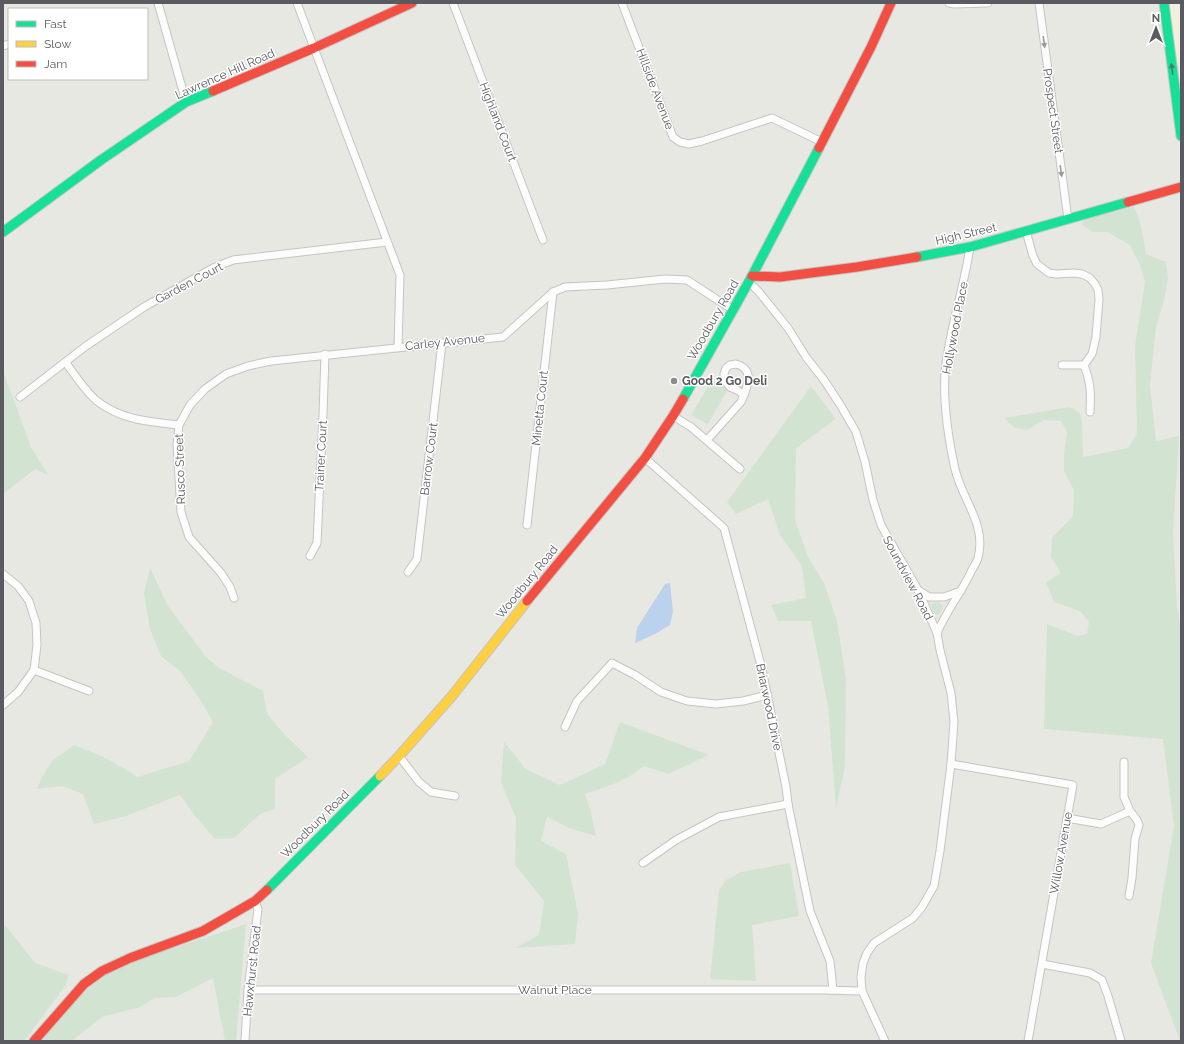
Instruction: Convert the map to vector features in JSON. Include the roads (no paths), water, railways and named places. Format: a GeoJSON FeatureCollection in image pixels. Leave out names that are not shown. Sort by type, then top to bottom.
{"type":"FeatureCollection","features":[{"type":"Feature","properties":{"kind":"main road","name":"Lawrence Hill Road"},"geometry":{"type":"LineString","coordinates":[[3,232],[101,160],[186,102],[314,48],[412,3]]}},
{"type":"Feature","properties":{"kind":"main road","name":"Woodbury Road"},"geometry":{"type":"LineString","coordinates":[[34,1041],[84,984],[102,970],[203,931],[255,901],[310,848],[400,756],[452,696],[515,614],[644,458],[673,416],[750,279],[871,47],[891,3]]}},
{"type":"Feature","properties":{"kind":"main road"},"geometry":{"type":"LineString","coordinates":[[1164,3],[1181,136]]}},
{"type":"Feature","properties":{"kind":"main road","name":"High Street"},"geometry":{"type":"LineString","coordinates":[[750,279],[780,277],[849,268],[970,247],[1181,187]]}},
{"type":"Feature","properties":{"kind":"street"},"geometry":{"type":"LineString","coordinates":[[158,3],[186,102]]}},
{"type":"Feature","properties":{"kind":"street","name":"Carley Avenue"},"geometry":{"type":"LineString","coordinates":[[297,3],[400,275],[398,347],[503,336],[553,292],[565,287],[607,285],[665,279],[687,280],[732,310]]}},
{"type":"Feature","properties":{"kind":"street","name":"Highland Court"},"geometry":{"type":"LineString","coordinates":[[454,3],[543,240]]}},
{"type":"Feature","properties":{"kind":"street","name":"Hillside Avenue"},"geometry":{"type":"LineString","coordinates":[[622,3],[673,137],[680,142],[689,144],[702,141],[772,118],[822,142]]}},
{"type":"Feature","properties":{"kind":"street"},"geometry":{"type":"LineString","coordinates":[[949,3],[988,3]]}},
{"type":"Feature","properties":{"kind":"street","name":"Prospect Street"},"geometry":{"type":"LineString","coordinates":[[1039,3],[1068,219]]}},
{"type":"Feature","properties":{"kind":"street"},"geometry":{"type":"LineString","coordinates":[[1026,231],[1033,256],[1037,264],[1049,273],[1082,274],[1090,278],[1098,290],[1099,298],[1096,337],[1092,354],[1084,365]]}},
{"type":"Feature","properties":{"kind":"street","name":"Garden Court"},"geometry":{"type":"LineString","coordinates":[[20,397],[66,363],[86,346],[144,307],[212,268],[233,260],[387,242]]}},
{"type":"Feature","properties":{"kind":"street","name":"Hollywood Place"},"geometry":{"type":"LineString","coordinates":[[937,633],[943,619],[961,591],[978,559],[980,540],[977,521],[958,479],[952,460],[946,420],[946,371],[955,316],[968,264],[970,247]]}},
{"type":"Feature","properties":{"kind":"street","name":"Soundview Road"},"geometry":{"type":"LineString","coordinates":[[750,279],[788,328],[845,412],[856,432],[863,454],[873,500],[881,525],[918,590],[937,633],[951,693],[954,722],[951,764],[934,886],[922,907],[913,918],[874,943],[867,953],[863,963],[861,977],[862,991],[885,1041]]}},
{"type":"Feature","properties":{"kind":"street","name":"Minetta Court"},"geometry":{"type":"LineString","coordinates":[[527,525],[553,292]]}},
{"type":"Feature","properties":{"kind":"street","name":"Barrow Court"},"geometry":{"type":"LineString","coordinates":[[408,572],[417,559],[442,343]]}},
{"type":"Feature","properties":{"kind":"street","name":"Rusco Street"},"geometry":{"type":"LineString","coordinates":[[234,598],[230,587],[220,573],[189,537],[181,512],[177,444],[179,425],[190,405],[205,389],[226,374],[248,366],[271,361],[325,354],[398,347]]}},
{"type":"Feature","properties":{"kind":"street","name":"Trainer Court"},"geometry":{"type":"LineString","coordinates":[[310,556],[317,543],[325,354]]}},
{"type":"Feature","properties":{"kind":"street"},"geometry":{"type":"LineString","coordinates":[[66,363],[96,400],[113,412],[132,418],[179,425]]}},
{"type":"Feature","properties":{"kind":"street"},"geometry":{"type":"LineString","coordinates":[[707,440],[741,402],[744,396],[748,384],[747,371],[743,366],[736,364],[730,365],[726,368],[724,380],[730,387],[737,390],[744,396]]}},
{"type":"Feature","properties":{"kind":"street"},"geometry":{"type":"LineString","coordinates":[[1062,365],[1084,365]]}},
{"type":"Feature","properties":{"kind":"street"},"geometry":{"type":"LineString","coordinates":[[1084,365],[1090,380],[1090,412]]}},
{"type":"Feature","properties":{"kind":"street"},"geometry":{"type":"LineString","coordinates":[[673,416],[691,427],[740,469]]}},
{"type":"Feature","properties":{"kind":"street","name":"Briarwood Drive"},"geometry":{"type":"LineString","coordinates":[[644,458],[724,528],[762,669],[810,911],[830,961],[833,990]]}},
{"type":"Feature","properties":{"kind":"street"},"geometry":{"type":"LineString","coordinates":[[3,574],[18,586],[29,601],[36,623],[37,645],[34,670],[18,692],[3,705]]}},
{"type":"Feature","properties":{"kind":"street"},"geometry":{"type":"LineString","coordinates":[[918,590],[929,597],[944,597],[961,591]]}},
{"type":"Feature","properties":{"kind":"street"},"geometry":{"type":"LineString","coordinates":[[566,727],[577,701],[612,663],[635,675],[661,692],[687,701],[716,704],[743,701],[768,695]]}},
{"type":"Feature","properties":{"kind":"street"},"geometry":{"type":"LineString","coordinates":[[34,670],[90,691]]}},
{"type":"Feature","properties":{"kind":"street"},"geometry":{"type":"LineString","coordinates":[[400,756],[419,782],[431,792],[455,796]]}},
{"type":"Feature","properties":{"kind":"street"},"geometry":{"type":"LineString","coordinates":[[1124,762],[1124,797],[1130,811],[1139,825],[1135,839],[1129,896]]}},
{"type":"Feature","properties":{"kind":"street","name":"Willow Avenue"},"geometry":{"type":"LineString","coordinates":[[951,764],[1072,785],[1028,1041]]}},
{"type":"Feature","properties":{"kind":"street"},"geometry":{"type":"LineString","coordinates":[[643,863],[676,840],[719,817],[788,804]]}},
{"type":"Feature","properties":{"kind":"street"},"geometry":{"type":"LineString","coordinates":[[1067,818],[1101,824],[1130,811]]}},
{"type":"Feature","properties":{"kind":"street","name":"Hawxhurst Road"},"geometry":{"type":"LineString","coordinates":[[245,1041],[248,990],[258,910],[255,901]]}},
{"type":"Feature","properties":{"kind":"street"},"geometry":{"type":"LineString","coordinates":[[1042,964],[1090,973],[1102,980],[1121,1041]]}},
{"type":"Feature","properties":{"kind":"street","name":"Walnut Place"},"geometry":{"type":"LineString","coordinates":[[248,990],[862,991]]}},
{"type":"Feature","properties":{"kind":"water"},"geometry":{"type":"Polygon","coordinates":[[[670,583],[673,612],[670,625],[635,643],[637,628],[665,584],[670,583]]]}},
{"type":"Feature","properties":{"kind":"place","name":"Good 2 Go Deli"},"geometry":{"type":"Point","coordinates":[674,381]}}]}
